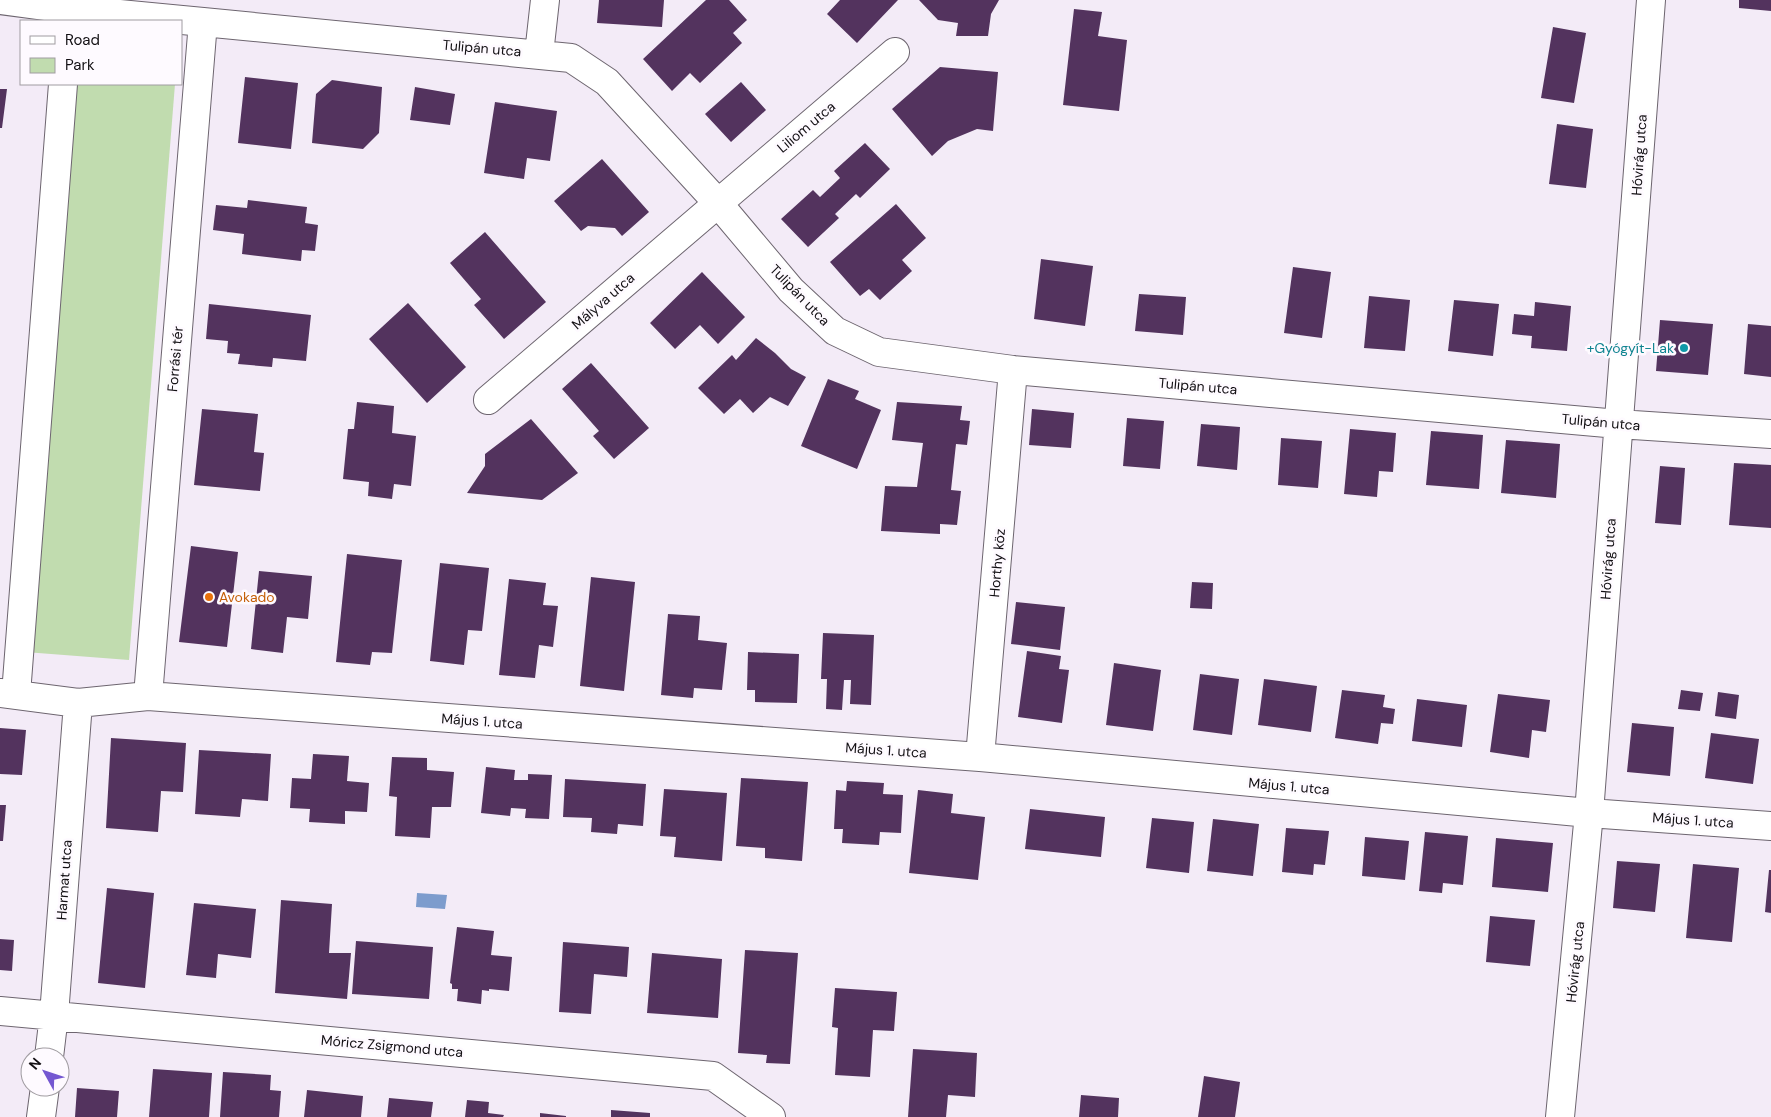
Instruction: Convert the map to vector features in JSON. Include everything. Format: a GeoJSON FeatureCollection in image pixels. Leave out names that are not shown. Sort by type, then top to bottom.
{"type":"FeatureCollection","features":[{"type":"Feature","properties":{"kind":"street","name":"Tulipán utca"},"geometry":{"type":"LineString","coordinates":[[0,0],[68,15],[164,20]]}},
{"type":"Feature","properties":{"kind":"street"},"geometry":{"type":"LineString","coordinates":[[539,54],[545,0]]}},
{"type":"Feature","properties":{"kind":"street","name":"Hóvirág utca"},"geometry":{"type":"LineString","coordinates":[[1560,1117],[1590,813],[1651,0]]}},
{"type":"Feature","properties":{"kind":"street","name":"Tulipán utca"},"geometry":{"type":"LineString","coordinates":[[182,21],[571,58],[607,82],[717,202],[791,290],[835,331],[879,352],[1013,370],[1618,424],[1771,434]]}},
{"type":"Feature","properties":{"kind":"street","name":"Forrási tér"},"geometry":{"type":"LineString","coordinates":[[148,696],[203,22]]}},
{"type":"Feature","properties":{"kind":"street","name":"Liliom utca"},"geometry":{"type":"LineString","coordinates":[[717,202],[895,52]]}},
{"type":"Feature","properties":{"kind":"street"},"geometry":{"type":"LineString","coordinates":[[8,694],[63,85]]}},
{"type":"Feature","properties":{"kind":"street","name":"Mályva utca"},"geometry":{"type":"LineString","coordinates":[[488,400],[717,202]]}},
{"type":"Feature","properties":{"kind":"street","name":"Horthy köz"},"geometry":{"type":"LineString","coordinates":[[980,757],[1013,370]]}},
{"type":"Feature","properties":{"kind":"street","name":"Május 1. utca"},"geometry":{"type":"LineString","coordinates":[[8,694],[78,703],[148,696],[980,757],[1590,813],[1771,826]]}},
{"type":"Feature","properties":{"kind":"street","name":"Harmat utca"},"geometry":{"type":"LineString","coordinates":[[50,1047],[78,703]]}},
{"type":"Feature","properties":{"kind":"street","name":"Móricz Zsigmond utca"},"geometry":{"type":"LineString","coordinates":[[0,1011],[713,1076],[772,1117]]}},
{"type":"Feature","properties":{"kind":"street"},"geometry":{"type":"LineString","coordinates":[[41,1117],[44,1097]]}},
{"type":"Feature","properties":{"kind":"green space"},"geometry":{"type":"Polygon","coordinates":[[[70,85],[175,85],[129,660],[25,652],[70,85]]]}},
{"type":"Feature","properties":{"kind":"water"},"geometry":{"type":"Polygon","coordinates":[[[417,893],[447,895],[445,909],[416,907],[417,893]]]}},
{"type":"Feature","properties":{"kind":"building"},"geometry":{"type":"Polygon","coordinates":[[[599,0],[664,0],[662,27],[597,23],[599,0]]]}},
{"type":"Feature","properties":{"kind":"building"},"geometry":{"type":"Polygon","coordinates":[[[706,0],[729,0],[747,20],[733,33],[742,43],[700,83],[690,73],[672,91],[643,59],[706,0]]]}},
{"type":"Feature","properties":{"kind":"building"},"geometry":{"type":"Polygon","coordinates":[[[840,0],[898,0],[857,43],[827,14],[840,0]]]}},
{"type":"Feature","properties":{"kind":"building"},"geometry":{"type":"Polygon","coordinates":[[[919,0],[999,0],[991,14],[988,36],[956,36],[958,23],[938,20],[919,0]]]}},
{"type":"Feature","properties":{"kind":"building"},"geometry":{"type":"Polygon","coordinates":[[[1739,0],[1771,0],[1771,11],[1739,8],[1739,0]]]}},
{"type":"Feature","properties":{"kind":"building"},"geometry":{"type":"Polygon","coordinates":[[[1074,9],[1102,12],[1098,36],[1127,40],[1119,111],[1063,105],[1074,9]]]}},
{"type":"Feature","properties":{"kind":"building"},"geometry":{"type":"Polygon","coordinates":[[[1553,27],[1586,33],[1574,103],[1541,98],[1553,27]]]}},
{"type":"Feature","properties":{"kind":"building"},"geometry":{"type":"Polygon","coordinates":[[[940,67],[998,72],[993,131],[977,129],[948,141],[932,156],[892,109],[940,67]]]}},
{"type":"Feature","properties":{"kind":"building"},"geometry":{"type":"Polygon","coordinates":[[[245,77],[298,83],[291,149],[238,143],[245,77]]]}},
{"type":"Feature","properties":{"kind":"building"},"geometry":{"type":"Polygon","coordinates":[[[332,80],[382,87],[379,133],[363,149],[312,143],[316,94],[332,80]]]}},
{"type":"Feature","properties":{"kind":"building"},"geometry":{"type":"Polygon","coordinates":[[[741,82],[766,110],[731,142],[705,114],[741,82]]]}},
{"type":"Feature","properties":{"kind":"building"},"geometry":{"type":"Polygon","coordinates":[[[415,87],[455,94],[450,125],[410,120],[415,87]]]}},
{"type":"Feature","properties":{"kind":"building"},"geometry":{"type":"Polygon","coordinates":[[[0,89],[7,89],[2,128],[0,128],[0,89]]]}},
{"type":"Feature","properties":{"kind":"building"},"geometry":{"type":"Polygon","coordinates":[[[495,102],[557,111],[550,161],[527,158],[524,179],[484,173],[495,102]]]}},
{"type":"Feature","properties":{"kind":"building"},"geometry":{"type":"Polygon","coordinates":[[[1557,124],[1593,129],[1586,188],[1549,184],[1557,124]]]}},
{"type":"Feature","properties":{"kind":"building"},"geometry":{"type":"Polygon","coordinates":[[[865,143],[890,169],[860,198],[856,194],[835,214],[839,218],[808,247],[781,219],[813,190],[820,197],[840,178],[834,171],[865,143]]]}},
{"type":"Feature","properties":{"kind":"building"},"geometry":{"type":"Polygon","coordinates":[[[602,159],[649,212],[622,236],[615,228],[588,226],[581,231],[554,201],[602,159]]]}},
{"type":"Feature","properties":{"kind":"building"},"geometry":{"type":"Polygon","coordinates":[[[248,200],[307,207],[305,223],[318,225],[315,251],[302,250],[301,261],[242,254],[244,234],[213,230],[216,205],[247,208],[248,200]]]}},
{"type":"Feature","properties":{"kind":"building"},"geometry":{"type":"Polygon","coordinates":[[[896,204],[926,238],[902,260],[912,271],[880,300],[869,289],[860,296],[830,262],[896,204]]]}},
{"type":"Feature","properties":{"kind":"building"},"geometry":{"type":"Polygon","coordinates":[[[485,232],[546,302],[504,339],[474,305],[481,299],[450,263],[485,232]]]}},
{"type":"Feature","properties":{"kind":"building"},"geometry":{"type":"Polygon","coordinates":[[[1041,259],[1093,266],[1085,326],[1034,319],[1041,259]]]}},
{"type":"Feature","properties":{"kind":"building"},"geometry":{"type":"Polygon","coordinates":[[[1293,267],[1331,272],[1322,338],[1284,333],[1293,267]]]}},
{"type":"Feature","properties":{"kind":"building"},"geometry":{"type":"Polygon","coordinates":[[[702,272],[745,317],[718,344],[700,325],[675,349],[650,323],[702,272]]]}},
{"type":"Feature","properties":{"kind":"building"},"geometry":{"type":"Polygon","coordinates":[[[1139,294],[1186,297],[1183,335],[1135,331],[1139,294]]]}},
{"type":"Feature","properties":{"kind":"building"},"geometry":{"type":"Polygon","coordinates":[[[1369,296],[1410,300],[1405,351],[1364,348],[1369,296]]]}},
{"type":"Feature","properties":{"kind":"building"},"geometry":{"type":"Polygon","coordinates":[[[1454,300],[1499,304],[1493,356],[1448,351],[1454,300]]]}},
{"type":"Feature","properties":{"kind":"building"},"geometry":{"type":"Polygon","coordinates":[[[1535,302],[1571,306],[1567,351],[1531,348],[1532,336],[1512,334],[1514,314],[1534,316],[1535,302]]]}},
{"type":"Feature","properties":{"kind":"building"},"geometry":{"type":"Polygon","coordinates":[[[408,303],[466,367],[427,403],[369,339],[408,303]]]}},
{"type":"Feature","properties":{"kind":"building"},"geometry":{"type":"Polygon","coordinates":[[[209,304],[311,315],[306,361],[273,358],[272,367],[238,364],[240,354],[227,353],[228,341],[206,339],[209,304]]]}},
{"type":"Feature","properties":{"kind":"building","name":"+Gyógyít-Lak"},"geometry":{"type":"Polygon","coordinates":[[[1660,320],[1713,324],[1708,375],[1656,371],[1660,320]]]}},
{"type":"Feature","properties":{"kind":"building"},"geometry":{"type":"Polygon","coordinates":[[[1748,324],[1771,326],[1771,377],[1744,374],[1748,324]]]}},
{"type":"Feature","properties":{"kind":"building"},"geometry":{"type":"Polygon","coordinates":[[[756,338],[791,369],[806,377],[788,406],[770,397],[753,413],[740,399],[724,414],[698,388],[732,355],[736,360],[756,338]]]}},
{"type":"Feature","properties":{"kind":"building"},"geometry":{"type":"Polygon","coordinates":[[[591,363],[649,428],[614,459],[593,436],[599,431],[562,389],[591,363]]]}},
{"type":"Feature","properties":{"kind":"building"},"geometry":{"type":"Polygon","coordinates":[[[828,379],[859,391],[855,399],[881,410],[857,469],[801,446],[828,379]]]}},
{"type":"Feature","properties":{"kind":"building"},"geometry":{"type":"Polygon","coordinates":[[[357,402],[394,406],[392,433],[416,436],[411,486],[394,484],[392,499],[368,496],[369,482],[343,479],[348,429],[354,429],[357,402]]]}},
{"type":"Feature","properties":{"kind":"building"},"geometry":{"type":"Polygon","coordinates":[[[897,402],[962,406],[960,420],[970,421],[967,445],[956,444],[951,490],[961,491],[957,525],[940,524],[940,534],[881,531],[885,486],[917,487],[923,443],[892,440],[897,402]]]}},
{"type":"Feature","properties":{"kind":"building"},"geometry":{"type":"Polygon","coordinates":[[[202,409],[258,414],[254,452],[264,453],[260,491],[194,485],[202,409]]]}},
{"type":"Feature","properties":{"kind":"building"},"geometry":{"type":"Polygon","coordinates":[[[1032,409],[1074,413],[1071,448],[1029,445],[1032,409]]]}},
{"type":"Feature","properties":{"kind":"building"},"geometry":{"type":"Polygon","coordinates":[[[1127,418],[1164,421],[1160,469],[1123,466],[1127,418]]]}},
{"type":"Feature","properties":{"kind":"building"},"geometry":{"type":"Polygon","coordinates":[[[531,419],[578,473],[542,500],[467,493],[485,466],[485,454],[531,419]]]}},
{"type":"Feature","properties":{"kind":"building"},"geometry":{"type":"Polygon","coordinates":[[[1201,424],[1240,427],[1237,470],[1197,466],[1201,424]]]}},
{"type":"Feature","properties":{"kind":"building"},"geometry":{"type":"Polygon","coordinates":[[[1350,429],[1396,433],[1393,472],[1379,471],[1377,497],[1344,494],[1350,429]]]}},
{"type":"Feature","properties":{"kind":"building"},"geometry":{"type":"Polygon","coordinates":[[[1431,431],[1483,435],[1479,489],[1426,485],[1431,431]]]}},
{"type":"Feature","properties":{"kind":"building"},"geometry":{"type":"Polygon","coordinates":[[[1281,438],[1322,441],[1318,488],[1278,485],[1281,438]]]}},
{"type":"Feature","properties":{"kind":"building"},"geometry":{"type":"Polygon","coordinates":[[[1506,440],[1560,444],[1556,498],[1501,493],[1506,440]]]}},
{"type":"Feature","properties":{"kind":"building"},"geometry":{"type":"Polygon","coordinates":[[[1734,463],[1771,465],[1771,528],[1729,525],[1734,463]]]}},
{"type":"Feature","properties":{"kind":"building"},"geometry":{"type":"Polygon","coordinates":[[[1660,466],[1685,468],[1681,525],[1655,523],[1660,466]]]}},
{"type":"Feature","properties":{"kind":"building","name":"Avokado"},"geometry":{"type":"Polygon","coordinates":[[[191,546],[238,552],[227,647],[179,642],[191,546]]]}},
{"type":"Feature","properties":{"kind":"building"},"geometry":{"type":"Polygon","coordinates":[[[347,554],[402,560],[392,653],[372,652],[370,665],[336,662],[347,554]]]}},
{"type":"Feature","properties":{"kind":"building"},"geometry":{"type":"Polygon","coordinates":[[[440,563],[489,568],[482,631],[468,630],[464,665],[430,661],[440,563]]]}},
{"type":"Feature","properties":{"kind":"building"},"geometry":{"type":"Polygon","coordinates":[[[259,571],[312,576],[308,619],[287,617],[283,653],[251,649],[259,571]]]}},
{"type":"Feature","properties":{"kind":"building"},"geometry":{"type":"Polygon","coordinates":[[[591,577],[635,582],[624,691],[580,686],[591,577]]]}},
{"type":"Feature","properties":{"kind":"building"},"geometry":{"type":"Polygon","coordinates":[[[509,579],[546,583],[543,605],[558,606],[553,647],[539,645],[535,678],[499,675],[509,579]]]}},
{"type":"Feature","properties":{"kind":"building"},"geometry":{"type":"Polygon","coordinates":[[[1192,582],[1213,583],[1212,609],[1190,608],[1192,582]]]}},
{"type":"Feature","properties":{"kind":"building"},"geometry":{"type":"Polygon","coordinates":[[[1016,602],[1065,607],[1060,650],[1011,644],[1016,602]]]}},
{"type":"Feature","properties":{"kind":"building"},"geometry":{"type":"Polygon","coordinates":[[[668,614],[700,616],[698,640],[727,643],[722,690],[694,688],[693,698],[661,695],[668,614]]]}},
{"type":"Feature","properties":{"kind":"building"},"geometry":{"type":"Polygon","coordinates":[[[823,633],[874,635],[871,705],[850,704],[851,680],[844,680],[842,710],[826,709],[827,679],[821,679],[823,633]]]}},
{"type":"Feature","properties":{"kind":"building"},"geometry":{"type":"Polygon","coordinates":[[[1027,651],[1061,656],[1059,669],[1069,670],[1062,723],[1018,717],[1027,651]]]}},
{"type":"Feature","properties":{"kind":"building"},"geometry":{"type":"Polygon","coordinates":[[[748,652],[799,654],[797,703],[755,702],[755,690],[747,690],[748,652]]]}},
{"type":"Feature","properties":{"kind":"building"},"geometry":{"type":"Polygon","coordinates":[[[1114,663],[1161,670],[1153,731],[1106,725],[1114,663]]]}},
{"type":"Feature","properties":{"kind":"building"},"geometry":{"type":"Polygon","coordinates":[[[1200,674],[1239,679],[1232,735],[1193,730],[1200,674]]]}},
{"type":"Feature","properties":{"kind":"building"},"geometry":{"type":"Polygon","coordinates":[[[1264,679],[1317,686],[1311,732],[1258,725],[1264,679]]]}},
{"type":"Feature","properties":{"kind":"building"},"geometry":{"type":"Polygon","coordinates":[[[1342,690],[1385,695],[1383,707],[1395,709],[1393,724],[1381,723],[1378,744],[1335,738],[1342,690]]]}},
{"type":"Feature","properties":{"kind":"building"},"geometry":{"type":"Polygon","coordinates":[[[1681,690],[1703,693],[1700,711],[1678,709],[1681,690]]]}},
{"type":"Feature","properties":{"kind":"building"},"geometry":{"type":"Polygon","coordinates":[[[1718,692],[1739,695],[1736,719],[1715,716],[1718,692]]]}},
{"type":"Feature","properties":{"kind":"building"},"geometry":{"type":"Polygon","coordinates":[[[1498,694],[1550,700],[1546,732],[1532,730],[1529,758],[1490,752],[1498,694]]]}},
{"type":"Feature","properties":{"kind":"building"},"geometry":{"type":"Polygon","coordinates":[[[1417,699],[1467,705],[1462,747],[1412,741],[1417,699]]]}},
{"type":"Feature","properties":{"kind":"building"},"geometry":{"type":"Polygon","coordinates":[[[1632,723],[1674,727],[1670,776],[1627,772],[1632,723]]]}},
{"type":"Feature","properties":{"kind":"building"},"geometry":{"type":"Polygon","coordinates":[[[0,728],[26,730],[22,775],[0,774],[0,728]]]}},
{"type":"Feature","properties":{"kind":"building"},"geometry":{"type":"Polygon","coordinates":[[[1711,733],[1759,739],[1753,784],[1705,778],[1711,733]]]}},
{"type":"Feature","properties":{"kind":"building"},"geometry":{"type":"Polygon","coordinates":[[[111,738],[186,743],[183,792],[161,791],[158,832],[106,828],[111,738]]]}},
{"type":"Feature","properties":{"kind":"building"},"geometry":{"type":"Polygon","coordinates":[[[199,750],[271,754],[268,801],[242,799],[240,817],[195,814],[199,750]]]}},
{"type":"Feature","properties":{"kind":"building"},"geometry":{"type":"Polygon","coordinates":[[[313,754],[349,756],[347,781],[369,783],[367,812],[345,811],[345,824],[309,822],[310,809],[290,808],[292,778],[311,779],[313,754]]]}},
{"type":"Feature","properties":{"kind":"building"},"geometry":{"type":"Polygon","coordinates":[[[392,757],[427,758],[427,770],[454,772],[451,807],[432,807],[430,838],[395,836],[397,797],[389,796],[392,757]]]}},
{"type":"Feature","properties":{"kind":"building"},"geometry":{"type":"Polygon","coordinates":[[[486,767],[515,770],[514,780],[528,780],[528,774],[552,775],[549,819],[525,818],[526,809],[511,808],[510,816],[481,813],[486,767]]]}},
{"type":"Feature","properties":{"kind":"building"},"geometry":{"type":"Polygon","coordinates":[[[741,778],[808,782],[802,861],[765,858],[765,848],[736,846],[741,778]]]}},
{"type":"Feature","properties":{"kind":"building"},"geometry":{"type":"Polygon","coordinates":[[[565,779],[646,784],[643,826],[618,824],[617,834],[591,832],[592,818],[563,817],[565,779]]]}},
{"type":"Feature","properties":{"kind":"building"},"geometry":{"type":"Polygon","coordinates":[[[847,781],[884,783],[883,794],[903,795],[901,833],[880,832],[879,845],[842,843],[843,829],[834,829],[836,790],[846,791],[847,781]]]}},
{"type":"Feature","properties":{"kind":"building"},"geometry":{"type":"Polygon","coordinates":[[[664,789],[727,793],[722,861],[674,857],[676,837],[660,836],[664,789]]]}},
{"type":"Feature","properties":{"kind":"building"},"geometry":{"type":"Polygon","coordinates":[[[918,790],[953,794],[951,813],[985,817],[978,880],[909,873],[918,790]]]}},
{"type":"Feature","properties":{"kind":"building"},"geometry":{"type":"Polygon","coordinates":[[[0,805],[6,805],[3,841],[0,841],[0,805]]]}},
{"type":"Feature","properties":{"kind":"building"},"geometry":{"type":"Polygon","coordinates":[[[1030,809],[1105,817],[1101,857],[1025,849],[1030,809]]]}},
{"type":"Feature","properties":{"kind":"building"},"geometry":{"type":"Polygon","coordinates":[[[1152,818],[1194,822],[1189,873],[1146,868],[1152,818]]]}},
{"type":"Feature","properties":{"kind":"building"},"geometry":{"type":"Polygon","coordinates":[[[1213,819],[1259,824],[1253,876],[1207,871],[1213,819]]]}},
{"type":"Feature","properties":{"kind":"building"},"geometry":{"type":"Polygon","coordinates":[[[1286,828],[1329,831],[1325,865],[1314,864],[1313,875],[1282,872],[1286,828]]]}},
{"type":"Feature","properties":{"kind":"building"},"geometry":{"type":"Polygon","coordinates":[[[1425,832],[1468,836],[1463,885],[1443,883],[1442,893],[1419,891],[1425,832]]]}},
{"type":"Feature","properties":{"kind":"building"},"geometry":{"type":"Polygon","coordinates":[[[1365,837],[1409,841],[1405,880],[1362,876],[1365,837]]]}},
{"type":"Feature","properties":{"kind":"building"},"geometry":{"type":"Polygon","coordinates":[[[1496,838],[1553,843],[1548,892],[1492,887],[1496,838]]]}},
{"type":"Feature","properties":{"kind":"building"},"geometry":{"type":"Polygon","coordinates":[[[1617,861],[1660,864],[1655,912],[1613,908],[1617,861]]]}},
{"type":"Feature","properties":{"kind":"building"},"geometry":{"type":"Polygon","coordinates":[[[1693,864],[1739,868],[1732,942],[1686,938],[1693,864]]]}},
{"type":"Feature","properties":{"kind":"building"},"geometry":{"type":"Polygon","coordinates":[[[1769,870],[1771,870],[1771,913],[1765,912],[1769,870]]]}},
{"type":"Feature","properties":{"kind":"building"},"geometry":{"type":"Polygon","coordinates":[[[107,888],[154,893],[145,988],[98,983],[107,888]]]}},
{"type":"Feature","properties":{"kind":"building"},"geometry":{"type":"Polygon","coordinates":[[[281,900],[332,904],[329,953],[351,953],[347,999],[275,993],[281,900]]]}},
{"type":"Feature","properties":{"kind":"building"},"geometry":{"type":"Polygon","coordinates":[[[194,903],[256,909],[251,958],[218,954],[216,978],[186,975],[194,903]]]}},
{"type":"Feature","properties":{"kind":"building"},"geometry":{"type":"Polygon","coordinates":[[[1490,916],[1535,920],[1530,966],[1486,962],[1490,916]]]}},
{"type":"Feature","properties":{"kind":"building"},"geometry":{"type":"Polygon","coordinates":[[[457,927],[494,931],[491,955],[512,957],[509,991],[482,990],[481,1004],[457,1001],[458,989],[452,989],[452,984],[450,983],[457,927]]]}},
{"type":"Feature","properties":{"kind":"building"},"geometry":{"type":"Polygon","coordinates":[[[0,939],[14,940],[12,971],[0,970],[0,939]]]}},
{"type":"Feature","properties":{"kind":"building"},"geometry":{"type":"Polygon","coordinates":[[[356,941],[433,947],[429,999],[352,994],[356,941]]]}},
{"type":"Feature","properties":{"kind":"building"},"geometry":{"type":"Polygon","coordinates":[[[563,942],[629,947],[627,977],[594,974],[591,1014],[559,1012],[563,942]]]}},
{"type":"Feature","properties":{"kind":"building"},"geometry":{"type":"Polygon","coordinates":[[[745,950],[798,953],[790,1064],[766,1063],[767,1055],[738,1053],[745,950]]]}},
{"type":"Feature","properties":{"kind":"building"},"geometry":{"type":"Polygon","coordinates":[[[652,953],[722,959],[718,1018],[647,1013],[652,953]]]}},
{"type":"Feature","properties":{"kind":"building"},"geometry":{"type":"Polygon","coordinates":[[[835,988],[897,992],[894,1031],[873,1030],[870,1077],[835,1075],[838,1028],[832,1027],[835,988]]]}},
{"type":"Feature","properties":{"kind":"building"},"geometry":{"type":"Polygon","coordinates":[[[913,1049],[977,1053],[975,1097],[948,1095],[946,1117],[908,1117],[913,1049]]]}},
{"type":"Feature","properties":{"kind":"building"},"geometry":{"type":"Polygon","coordinates":[[[153,1069],[212,1073],[209,1117],[149,1117],[153,1069]]]}},
{"type":"Feature","properties":{"kind":"building"},"geometry":{"type":"Polygon","coordinates":[[[223,1072],[271,1075],[270,1090],[281,1091],[279,1117],[220,1117],[223,1072]]]}},
{"type":"Feature","properties":{"kind":"building"},"geometry":{"type":"Polygon","coordinates":[[[1204,1076],[1240,1082],[1235,1117],[1198,1117],[1204,1076]]]}},
{"type":"Feature","properties":{"kind":"building"},"geometry":{"type":"Polygon","coordinates":[[[77,1088],[119,1091],[117,1117],[75,1117],[77,1088]]]}},
{"type":"Feature","properties":{"kind":"building"},"geometry":{"type":"Polygon","coordinates":[[[307,1090],[363,1096],[361,1117],[304,1117],[307,1090]]]}},
{"type":"Feature","properties":{"kind":"building"},"geometry":{"type":"Polygon","coordinates":[[[1081,1095],[1119,1098],[1118,1117],[1079,1117],[1081,1095]]]}},
{"type":"Feature","properties":{"kind":"building"},"geometry":{"type":"Polygon","coordinates":[[[389,1098],[433,1102],[431,1117],[387,1117],[389,1098]]]}},
{"type":"Feature","properties":{"kind":"building"},"geometry":{"type":"Polygon","coordinates":[[[467,1100],[489,1102],[488,1113],[504,1115],[503,1117],[465,1117],[467,1100]]]}},
{"type":"Feature","properties":{"kind":"building"},"geometry":{"type":"Polygon","coordinates":[[[611,1110],[650,1113],[650,1117],[611,1117],[611,1110]]]}},
{"type":"Feature","properties":{"kind":"building"},"geometry":{"type":"Polygon","coordinates":[[[540,1113],[566,1116],[566,1117],[540,1117],[540,1113]]]}},
{"type":"Feature","properties":{"kind":"place","name":"+Gyógyít-Lak"},"geometry":{"type":"Point","coordinates":[1684,348]}},
{"type":"Feature","properties":{"kind":"place","name":"Avokado"},"geometry":{"type":"Point","coordinates":[209,597]}}]}
